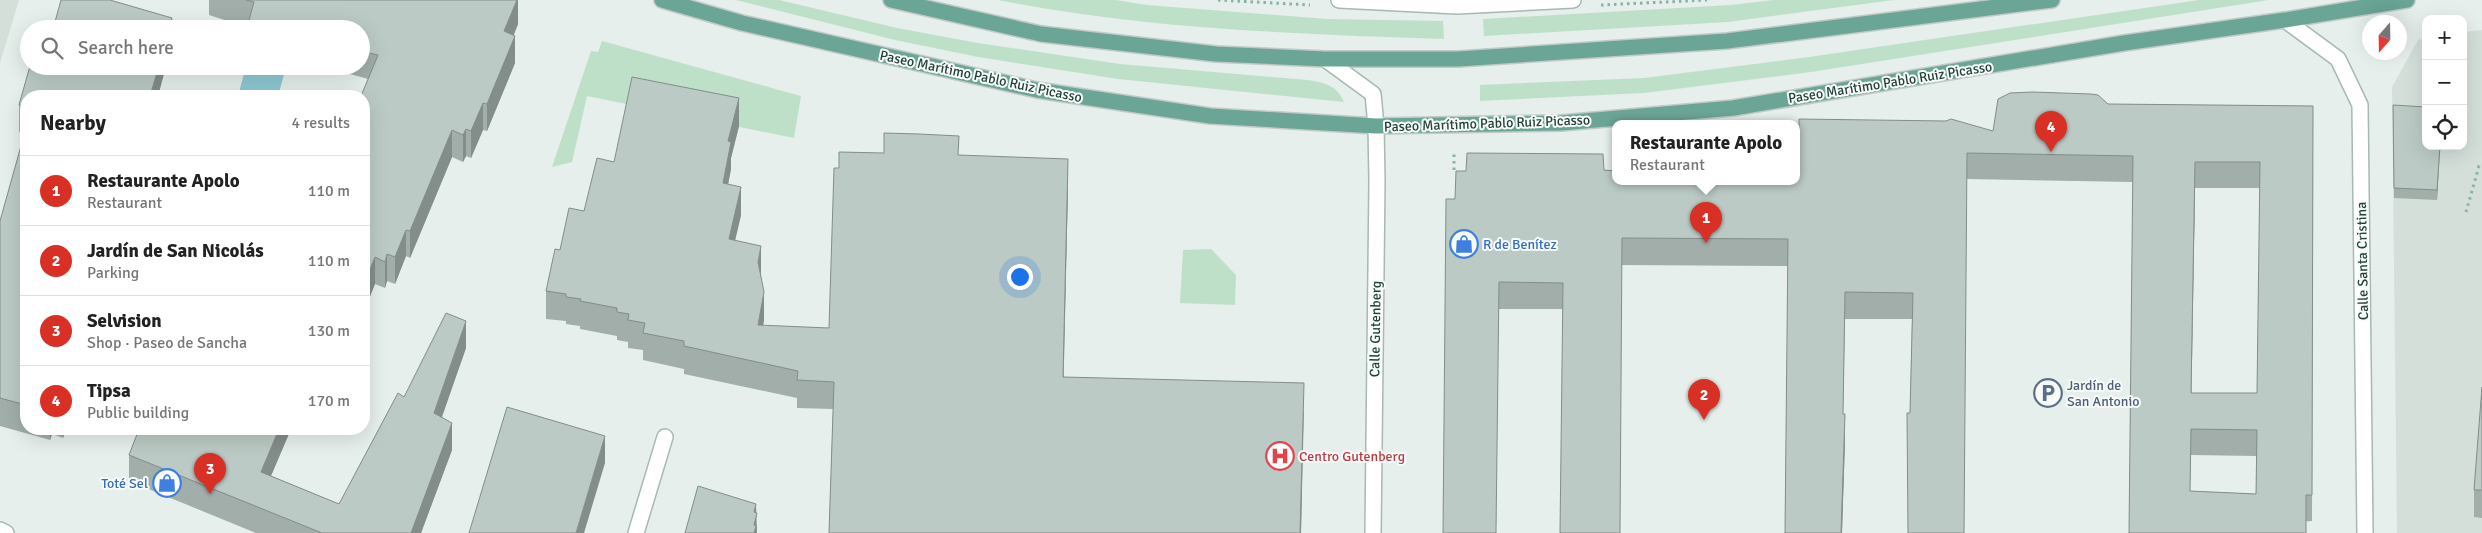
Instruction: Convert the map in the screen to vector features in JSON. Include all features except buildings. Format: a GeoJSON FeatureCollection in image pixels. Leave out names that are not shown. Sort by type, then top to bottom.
{"type":"FeatureCollection","features":[{"type":"Feature","properties":{"kind":"main road","name":"Paseo Marítimo Pablo Ruiz Picasso"},"geometry":{"type":"LineString","coordinates":[[662,0],[742,23],[1037,90],[1210,116],[1376,126],[1560,123],[1733,108],[2124,43],[2286,20],[2407,0]]}},
{"type":"Feature","properties":{"kind":"main road"},"geometry":{"type":"LineString","coordinates":[[891,0],[1041,34],[1216,54],[1326,59],[1458,60],[1726,41],[2052,0]]}},
{"type":"Feature","properties":{"kind":"street"},"geometry":{"type":"LineString","coordinates":[[1338,0],[1457,6],[1573,0]]}},
{"type":"Feature","properties":{"kind":"street","name":"Calle Santa Cristina"},"geometry":{"type":"LineString","coordinates":[[2286,20],[2338,59],[2360,105],[2365,533]]}},
{"type":"Feature","properties":{"kind":"street","name":"Calle Gutenberg"},"geometry":{"type":"LineString","coordinates":[[1326,59],[1373,94],[1376,126],[1372,533]]}},
{"type":"Feature","properties":{"kind":"street"},"geometry":{"type":"LineString","coordinates":[[636,533],[666,438]]}},
{"type":"Feature","properties":{"kind":"street"},"geometry":{"type":"LineString","coordinates":[[0,530],[6,533]]}},
{"type":"Feature","properties":{"kind":"path"},"geometry":{"type":"LineString","coordinates":[[2466,212],[2479,166],[2482,165]]}},
{"type":"Feature","properties":{"kind":"shaded area"},"geometry":{"type":"Polygon","coordinates":[[[0,0],[19,0],[0,63],[0,0]]]}},
{"type":"Feature","properties":{"kind":"shaded area"},"geometry":{"type":"Polygon","coordinates":[[[2482,30],[2482,533],[2397,533],[2392,87],[2418,40],[2422,39],[2422,150],[2467,150],[2467,32],[2482,30]]]}},
{"type":"Feature","properties":{"kind":"green space"},"geometry":{"type":"Polygon","coordinates":[[[736,0],[779,0],[897,28],[978,43],[1120,64],[1320,82],[1334,88],[1344,102],[1118,79],[978,57],[895,40],[736,0]]]}},
{"type":"Feature","properties":{"kind":"green space"},"geometry":{"type":"Polygon","coordinates":[[[998,0],[1116,0],[1147,5],[1327,19],[1443,21],[1444,39],[1276,32],[1164,24],[1053,10],[998,0]]]}},
{"type":"Feature","properties":{"kind":"green space"},"geometry":{"type":"Polygon","coordinates":[[[1773,0],[1894,0],[1728,22],[1484,36],[1483,19],[1731,5],[1773,0]]]}},
{"type":"Feature","properties":{"kind":"green space"},"geometry":{"type":"Polygon","coordinates":[[[2199,0],[2269,0],[1811,72],[1644,93],[1480,101],[1480,85],[1644,78],[1809,57],[2199,0]]]}},
{"type":"Feature","properties":{"kind":"green space"},"geometry":{"type":"Polygon","coordinates":[[[602,41],[801,96],[794,138],[587,96],[572,162],[552,167],[591,51],[598,52],[602,41]]]}},
{"type":"Feature","properties":{"kind":"green space"},"geometry":{"type":"Polygon","coordinates":[[[1211,249],[1236,275],[1235,305],[1180,303],[1183,250],[1211,249]]]}},
{"type":"Feature","properties":{"kind":"water"},"geometry":{"type":"Polygon","coordinates":[[[244,75],[284,75],[280,90],[240,90],[244,75]]]}},
{"type":"Feature","properties":{"kind":"place","name":"Tipsa"},"geometry":{"type":"Point","coordinates":[2051,152]}},
{"type":"Feature","properties":{"kind":"place","name":"Restaurante Apolo"},"geometry":{"type":"Point","coordinates":[1706,243]}},
{"type":"Feature","properties":{"kind":"place","name":"R de Benítez"},"geometry":{"type":"Point","coordinates":[1464,244]}},
{"type":"Feature","properties":{"kind":"place","name":"Jardín de San Antonio"},"geometry":{"type":"Point","coordinates":[2048,393]}},
{"type":"Feature","properties":{"kind":"place","name":"Jardín de San Nicolás"},"geometry":{"type":"Point","coordinates":[1704,420]}},
{"type":"Feature","properties":{"kind":"place","name":"Centro Gutenberg"},"geometry":{"type":"Point","coordinates":[1280,456]}},
{"type":"Feature","properties":{"kind":"place","name":"Toté Sel"},"geometry":{"type":"Point","coordinates":[167,483]}},
{"type":"Feature","properties":{"kind":"place","name":"Selvision"},"geometry":{"type":"Point","coordinates":[210,494]}}]}
